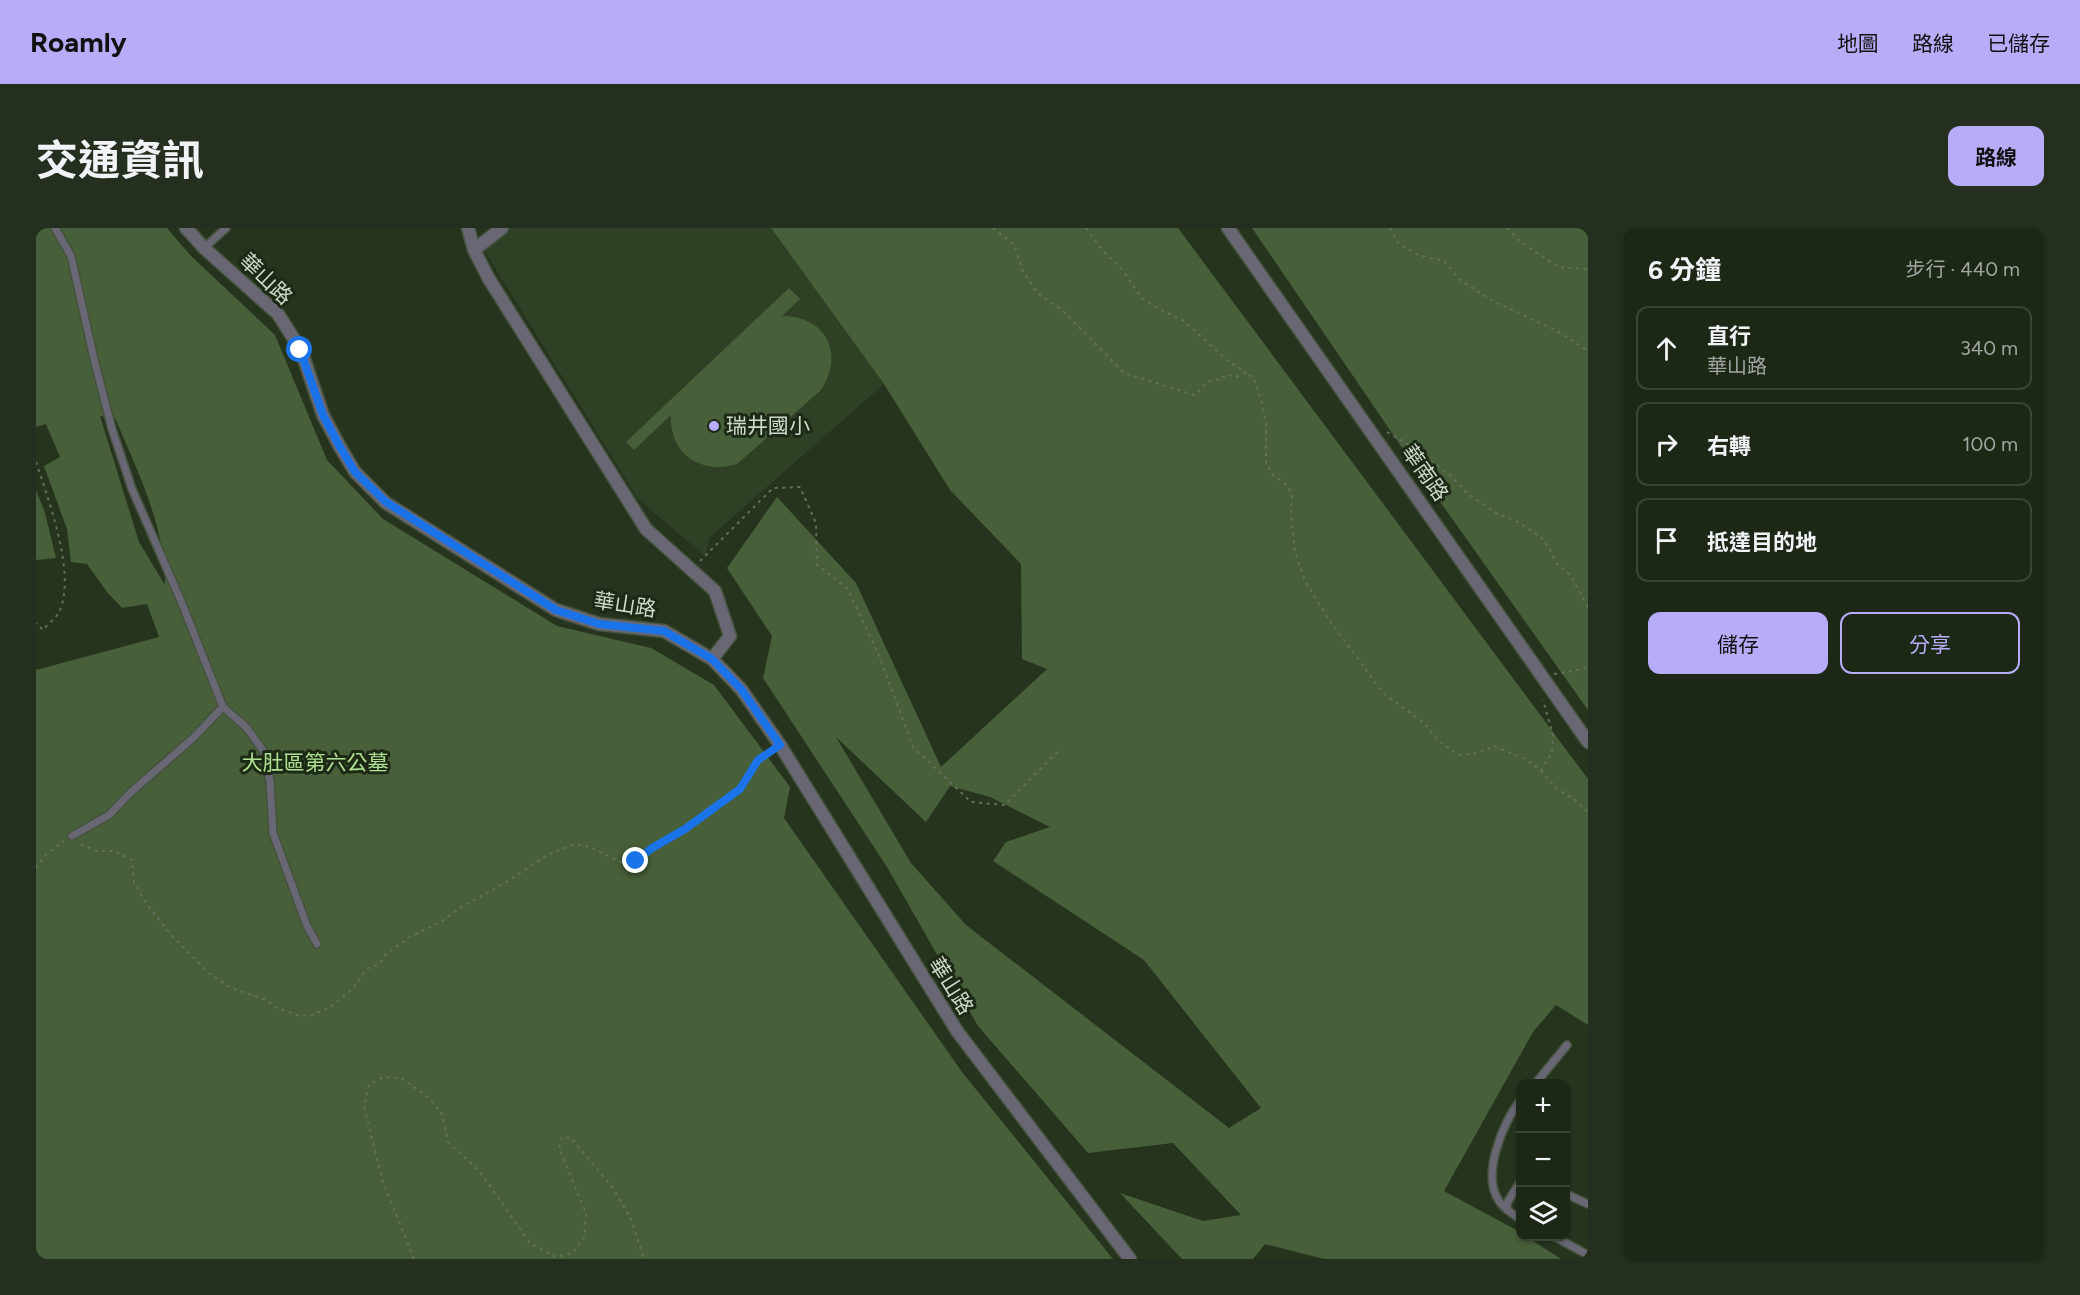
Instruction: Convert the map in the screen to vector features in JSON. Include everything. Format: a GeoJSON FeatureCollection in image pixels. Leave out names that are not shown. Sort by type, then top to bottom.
{"type":"FeatureCollection","features":[{"type":"Feature","properties":{"kind":"street","name":"華山路"},"geometry":{"type":"LineString","coordinates":[[186,228],[204,248],[278,314],[300,350],[323,415],[340,447],[355,472],[386,502],[556,610],[599,624],[664,631],[712,659],[741,689],[780,745],[957,1030],[1130,1259]]}},
{"type":"Feature","properties":{"kind":"street"},"geometry":{"type":"LineString","coordinates":[[468,228],[474,250],[489,279],[646,529],[715,591],[730,636],[712,659]]}},
{"type":"Feature","properties":{"kind":"street"},"geometry":{"type":"LineString","coordinates":[[474,250],[502,228]]}},
{"type":"Feature","properties":{"kind":"street","name":"華南路"},"geometry":{"type":"LineString","coordinates":[[1228,228],[1588,742]]}},
{"type":"Feature","properties":{"kind":"lane"},"geometry":{"type":"LineString","coordinates":[[55,228],[71,256],[112,429],[132,489],[181,601],[223,707],[247,728],[264,752],[270,781],[273,833],[307,926],[317,944]]}},
{"type":"Feature","properties":{"kind":"lane"},"geometry":{"type":"LineString","coordinates":[[204,248],[226,228]]}},
{"type":"Feature","properties":{"kind":"lane"},"geometry":{"type":"LineString","coordinates":[[72,836],[109,815],[130,793],[192,739],[223,707]]}},
{"type":"Feature","properties":{"kind":"lane"},"geometry":{"type":"LineString","coordinates":[[1538,1079],[1566,1046]]}},
{"type":"Feature","properties":{"kind":"lane"},"geometry":{"type":"LineString","coordinates":[[1516,1107],[1496,1146],[1493,1174],[1497,1200],[1516,1216]]}},
{"type":"Feature","properties":{"kind":"lane"},"geometry":{"type":"LineString","coordinates":[[1507,1210],[1507,1203],[1518,1187]]}},
{"type":"Feature","properties":{"kind":"lane"},"geometry":{"type":"LineString","coordinates":[[1570,1196],[1588,1204]]}},
{"type":"Feature","properties":{"kind":"lane"},"geometry":{"type":"LineString","coordinates":[[1561,1241],[1588,1255]]}},
{"type":"Feature","properties":{"kind":"path"},"geometry":{"type":"LineString","coordinates":[[993,228],[1014,245],[1023,271],[1037,293],[1063,311],[1124,373],[1194,394],[1209,381],[1221,380],[1227,374],[1236,377],[1246,372]]}},
{"type":"Feature","properties":{"kind":"path"},"geometry":{"type":"LineString","coordinates":[[1086,228],[1102,250],[1121,268],[1142,298],[1184,321],[1229,362],[1246,372],[1254,380],[1262,403],[1266,425],[1266,463],[1272,474],[1288,486],[1292,497],[1294,552],[1305,581],[1325,614],[1383,693],[1423,722],[1438,740],[1458,755],[1477,753],[1494,746],[1527,760],[1541,771],[1557,789],[1574,799],[1588,812]]}},
{"type":"Feature","properties":{"kind":"path"},"geometry":{"type":"LineString","coordinates":[[1390,228],[1398,243],[1418,255],[1444,261],[1461,280],[1493,301],[1557,331],[1588,351]]}},
{"type":"Feature","properties":{"kind":"path"},"geometry":{"type":"LineString","coordinates":[[1507,228],[1521,242],[1558,267],[1588,269]]}},
{"type":"Feature","properties":{"kind":"path"},"geometry":{"type":"LineString","coordinates":[[1362,418],[1406,443],[1450,475],[1467,493],[1496,513],[1518,522],[1541,537],[1556,562],[1571,576],[1588,607]]}},
{"type":"Feature","properties":{"kind":"path"},"geometry":{"type":"LineString","coordinates":[[36,462],[58,529],[65,590],[58,613],[43,630],[36,623]]}},
{"type":"Feature","properties":{"kind":"path"},"geometry":{"type":"LineString","coordinates":[[692,570],[773,488],[800,488],[816,523],[817,565],[847,588],[878,653],[913,747],[971,802],[1005,806],[1061,748]]}},
{"type":"Feature","properties":{"kind":"path"},"geometry":{"type":"LineString","coordinates":[[36,868],[45,855],[72,836],[83,845],[96,851],[115,851],[132,860],[134,882],[143,898],[171,935],[210,974],[231,988],[264,999],[277,1008],[300,1016],[312,1015],[329,1008],[341,999],[368,968],[375,966],[383,960],[386,954],[410,937],[442,921],[460,907],[505,883],[547,855],[575,844],[590,847],[627,865],[636,861],[740,789],[758,760],[780,745]]}},
{"type":"Feature","properties":{"kind":"path"},"geometry":{"type":"LineString","coordinates":[[414,1259],[382,1179],[364,1106],[369,1085],[383,1077],[403,1079],[429,1098],[442,1114],[448,1142],[480,1172],[530,1243],[556,1257],[572,1253],[584,1238],[586,1213],[560,1148],[562,1137],[571,1138],[588,1162],[613,1188],[631,1219],[644,1259]]}},
{"type":"Feature","properties":{"kind":"shaded area","name":"瑞井國小"},"geometry":{"type":"Polygon","coordinates":[[[497,228],[771,228],[884,384],[710,537],[705,556],[638,499],[479,242],[497,228]]]}},
{"type":"Feature","properties":{"kind":"green space","name":"大肚區第六公墓"},"geometry":{"type":"Polygon","coordinates":[[[36,228],[167,228],[190,255],[275,335],[327,460],[383,519],[557,626],[651,648],[714,685],[790,787],[784,818],[962,1072],[1113,1259],[36,1259],[36,670],[159,637],[147,604],[122,608],[87,564],[71,562],[67,529],[44,466],[60,457],[46,424],[36,427],[36,228]],[[100,416],[139,542],[165,585],[161,542],[149,500],[115,418],[100,416]]]}},
{"type":"Feature","properties":{"kind":"green space"},"geometry":{"type":"Polygon","coordinates":[[[771,228],[1178,228],[1588,779],[1588,1025],[1556,1005],[1533,1032],[1444,1191],[1516,1230],[1516,1241],[1533,1241],[1561,1259],[1324,1259],[1265,1244],[1253,1259],[1182,1259],[1120,1193],[1203,1221],[1241,1215],[1173,1143],[1088,1153],[978,1026],[887,867],[763,678],[772,636],[727,568],[777,497],[856,583],[941,767],[1047,669],[1022,659],[1021,564],[950,490],[884,384],[771,228]],[[836,737],[911,863],[966,925],[1229,1128],[1261,1108],[1144,960],[993,861],[1006,842],[1050,827],[990,797],[950,786],[926,822],[836,737]]]}},
{"type":"Feature","properties":{"kind":"green space"},"geometry":{"type":"Polygon","coordinates":[[[1252,228],[1588,228],[1588,710],[1409,458],[1252,228]]]}},
{"type":"Feature","properties":{"kind":"green space"},"geometry":{"type":"Polygon","coordinates":[[[789,288],[800,299],[782,316],[810,322],[827,339],[831,350],[828,376],[821,390],[737,464],[724,467],[711,466],[700,464],[690,458],[675,441],[671,415],[634,450],[626,442],[789,288]]]}},
{"type":"Feature","properties":{"kind":"green space"},"geometry":{"type":"Polygon","coordinates":[[[36,490],[45,513],[56,558],[36,560],[36,490]]]}},
{"type":"Feature","properties":{"kind":"place","name":"瑞井國小"},"geometry":{"type":"Point","coordinates":[714,426]}},
{"type":"Feature","properties":{"kind":"route"},"geometry":{"type":"LineString","coordinates":[[300,350],[323,415],[340,447],[355,472],[386,502],[556,610],[599,624],[664,631],[712,659],[741,689],[780,745],[758,760],[740,789],[636,861]]}}]}
